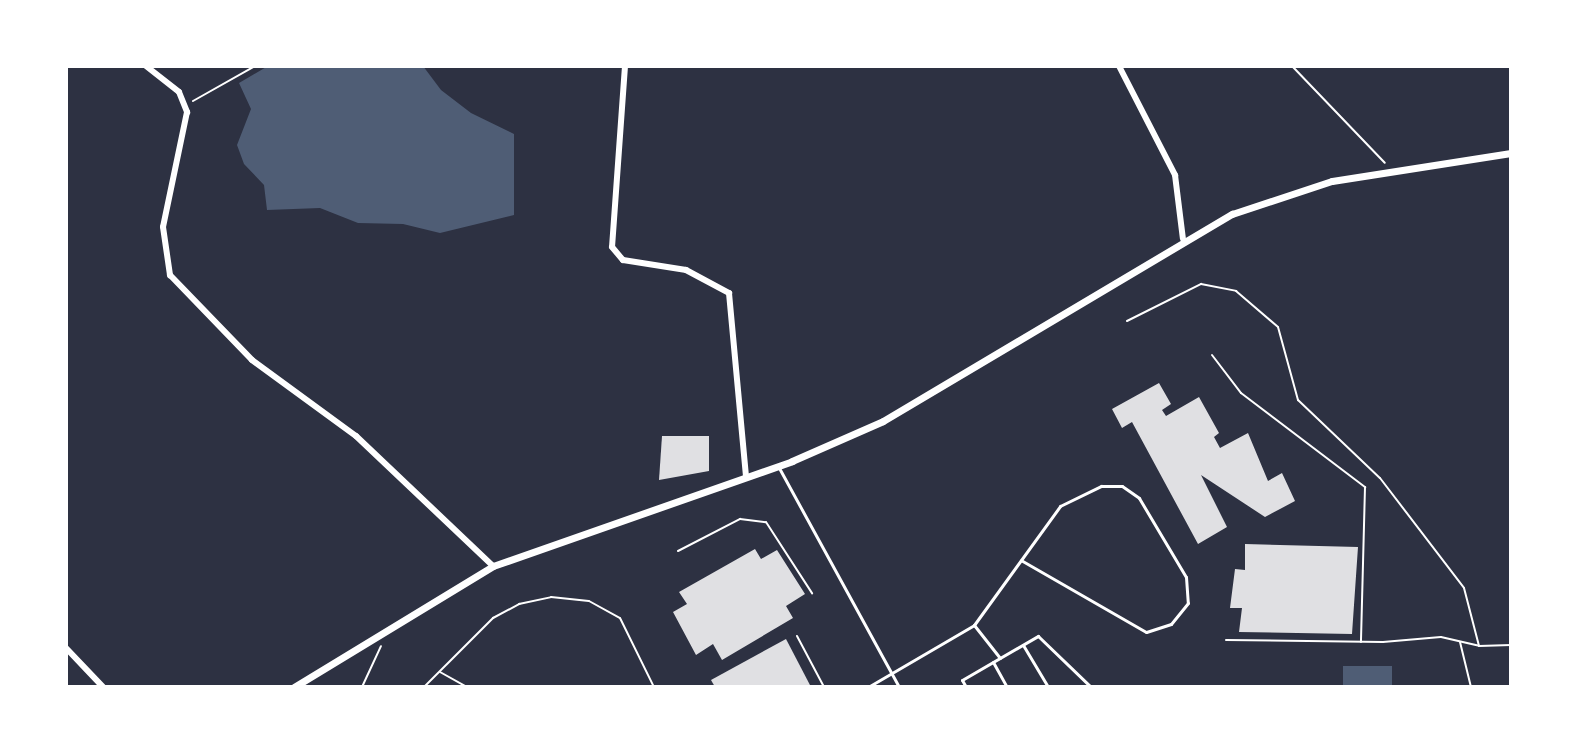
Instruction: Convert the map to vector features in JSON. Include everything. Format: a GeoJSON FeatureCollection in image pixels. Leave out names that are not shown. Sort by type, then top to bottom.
{"type":"FeatureCollection","features":[{"type":"Feature","properties":{"kind":"street"},"geometry":{"type":"LineString","coordinates":[[146,66],[179,92],[186,105],[163,227],[170,275],[252,360],[356,436],[493,566]]}},
{"type":"Feature","properties":{"kind":"street"},"geometry":{"type":"LineString","coordinates":[[625,66],[612,247],[623,260],[686,270],[729,293],[746,477]]}},
{"type":"Feature","properties":{"kind":"street"},"geometry":{"type":"LineString","coordinates":[[1119,66],[1175,175],[1183,239]]}},
{"type":"Feature","properties":{"kind":"street"},"geometry":{"type":"LineString","coordinates":[[294,687],[493,566],[778,466],[901,411],[1183,239],[1277,196],[1393,172],[1511,153]]}},
{"type":"Feature","properties":{"kind":"street"},"geometry":{"type":"LineString","coordinates":[[66,648],[103,687]]}},
{"type":"Feature","properties":{"kind":"lane"},"geometry":{"type":"LineString","coordinates":[[778,466],[899,687]]}},
{"type":"Feature","properties":{"kind":"lane"},"geometry":{"type":"LineString","coordinates":[[868,687],[974,625],[1060,506],[1101,486],[1122,486],[1139,498],[1186,577],[1188,603],[1171,624],[1146,632],[1021,560]]}},
{"type":"Feature","properties":{"kind":"lane"},"geometry":{"type":"LineString","coordinates":[[974,625],[1000,658]]}},
{"type":"Feature","properties":{"kind":"lane"},"geometry":{"type":"LineString","coordinates":[[966,687],[962,680],[1038,636],[1091,687]]}},
{"type":"Feature","properties":{"kind":"lane"},"geometry":{"type":"LineString","coordinates":[[1023,645],[1048,687]]}},
{"type":"Feature","properties":{"kind":"lane"},"geometry":{"type":"LineString","coordinates":[[993,662],[1007,687]]}},
{"type":"Feature","properties":{"kind":"path"},"geometry":{"type":"LineString","coordinates":[[186,105],[255,66]]}},
{"type":"Feature","properties":{"kind":"path"},"geometry":{"type":"LineString","coordinates":[[1292,66],[1393,172]]}},
{"type":"Feature","properties":{"kind":"path"},"geometry":{"type":"LineString","coordinates":[[1127,321],[1201,284],[1236,291],[1278,327],[1298,400],[1380,478],[1464,588],[1479,646]]}},
{"type":"Feature","properties":{"kind":"path"},"geometry":{"type":"LineString","coordinates":[[1212,355],[1241,393],[1365,487],[1361,642]]}},
{"type":"Feature","properties":{"kind":"path"},"geometry":{"type":"LineString","coordinates":[[678,551],[740,519],[766,522],[812,593]]}},
{"type":"Feature","properties":{"kind":"path"},"geometry":{"type":"LineString","coordinates":[[424,687],[501,613],[531,600],[564,597],[606,608],[626,624],[654,687]]}},
{"type":"Feature","properties":{"kind":"path"},"geometry":{"type":"LineString","coordinates":[[362,687],[391,627]]}},
{"type":"Feature","properties":{"kind":"path"},"geometry":{"type":"LineString","coordinates":[[797,636],[824,687]]}},
{"type":"Feature","properties":{"kind":"path"},"geometry":{"type":"LineString","coordinates":[[1226,640],[1361,642],[1418,636],[1479,646],[1511,645]]}},
{"type":"Feature","properties":{"kind":"path"},"geometry":{"type":"LineString","coordinates":[[1460,641],[1471,687]]}},
{"type":"Feature","properties":{"kind":"path"},"geometry":{"type":"LineString","coordinates":[[439,672],[467,687]]}},
{"type":"Feature","properties":{"kind":"water"},"geometry":{"type":"Polygon","coordinates":[[[268,66],[423,66],[441,90],[471,113],[514,134],[514,215],[440,233],[403,224],[358,223],[320,208],[267,210],[264,185],[244,164],[237,145],[251,109],[239,83],[268,66]]]}},
{"type":"Feature","properties":{"kind":"water"},"geometry":{"type":"Polygon","coordinates":[[[1343,666],[1392,666],[1392,687],[1343,687],[1343,666]]]}},
{"type":"Feature","properties":{"kind":"building"},"geometry":{"type":"Polygon","coordinates":[[[1159,383],[1171,404],[1162,410],[1166,416],[1199,397],[1219,433],[1214,437],[1220,448],[1248,433],[1268,481],[1282,473],[1295,501],[1265,517],[1201,475],[1227,527],[1198,544],[1132,422],[1122,428],[1112,409],[1159,383]]]}},
{"type":"Feature","properties":{"kind":"building"},"geometry":{"type":"Polygon","coordinates":[[[662,436],[709,436],[709,471],[659,480],[662,436]]]}},
{"type":"Feature","properties":{"kind":"building"},"geometry":{"type":"Polygon","coordinates":[[[1245,544],[1358,547],[1352,634],[1239,632],[1242,608],[1230,608],[1235,569],[1245,570],[1245,544]]]}},
{"type":"Feature","properties":{"kind":"building"},"geometry":{"type":"Polygon","coordinates":[[[755,549],[761,559],[777,550],[805,594],[786,606],[793,618],[722,660],[713,644],[696,655],[673,612],[687,604],[679,592],[755,549]]]}},
{"type":"Feature","properties":{"kind":"building"},"geometry":{"type":"Polygon","coordinates":[[[786,639],[811,687],[715,687],[711,680],[786,639]]]}}]}
